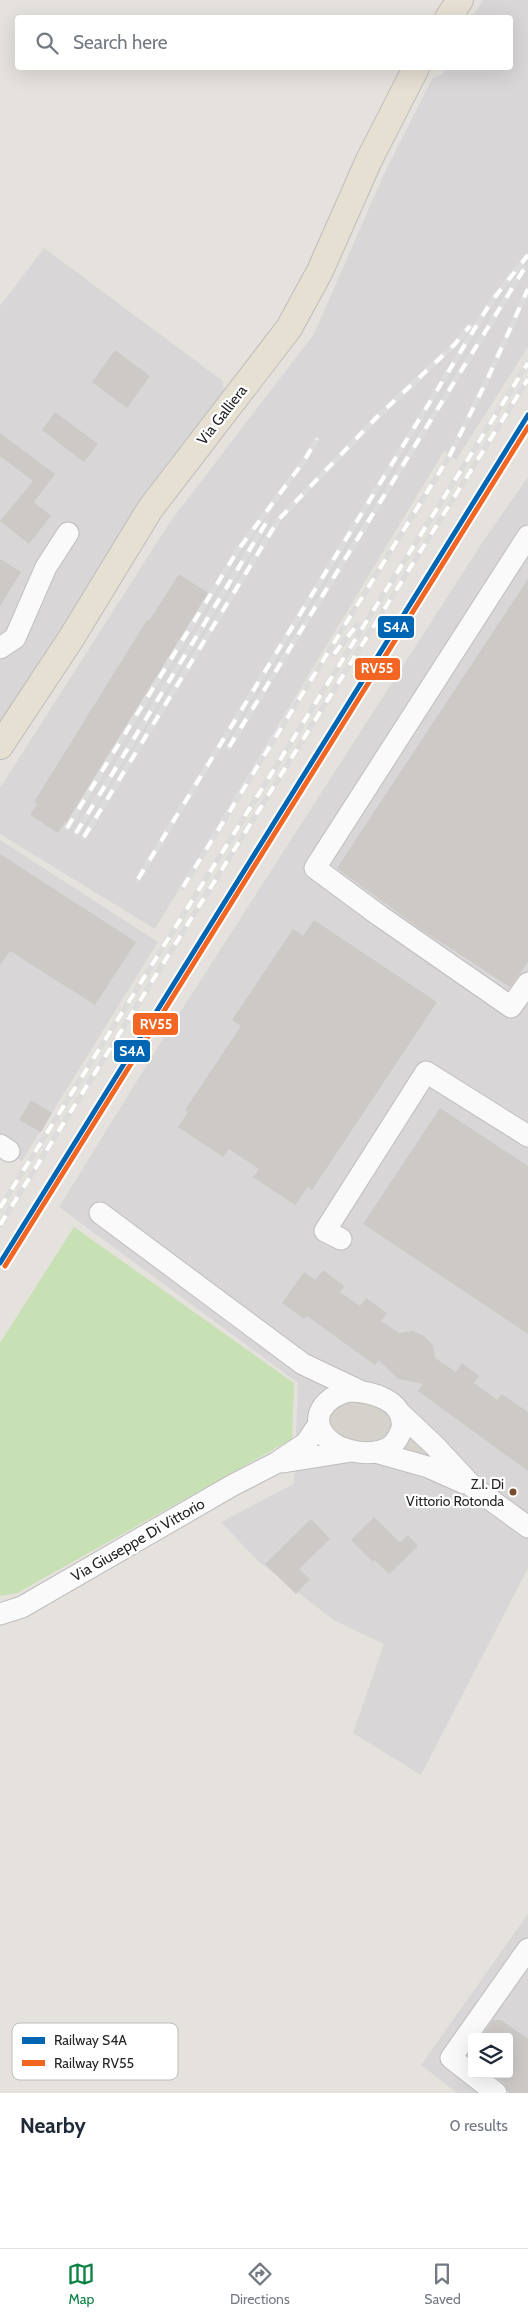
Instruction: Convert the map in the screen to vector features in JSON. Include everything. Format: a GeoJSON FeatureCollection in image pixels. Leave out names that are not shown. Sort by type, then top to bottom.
{"type":"FeatureCollection","features":[{"type":"Feature","properties":{"kind":"main road"},"geometry":{"type":"LineString","coordinates":[[450,15],[460,0]]}},
{"type":"Feature","properties":{"kind":"main road","name":"Via Galliera"},"geometry":{"type":"LineString","coordinates":[[0,746],[62,653],[150,509],[289,328],[320,271],[369,160],[415,70]]}},
{"type":"Feature","properties":{"kind":"street"},"geometry":{"type":"LineString","coordinates":[[0,648],[15,638],[46,567],[68,533]]}},
{"type":"Feature","properties":{"kind":"street"},"geometry":{"type":"LineString","coordinates":[[528,536],[315,868],[511,1008],[528,983]]}},
{"type":"Feature","properties":{"kind":"street"},"geometry":{"type":"LineString","coordinates":[[341,1239],[325,1231],[426,1072],[528,1136]]}},
{"type":"Feature","properties":{"kind":"street","name":"Via Giuseppe Di Vittorio"},"geometry":{"type":"LineString","coordinates":[[100,1213],[303,1364],[360,1391],[382,1397],[390,1402],[473,1487],[528,1527]]}},
{"type":"Feature","properties":{"kind":"street","name":"Via Giuseppe Di Vittorio"},"geometry":{"type":"LineString","coordinates":[[303,1364],[317,1388],[320,1417],[329,1441],[352,1451]]}},
{"type":"Feature","properties":{"kind":"street","name":"Via Giuseppe Di Vittorio"},"geometry":{"type":"LineString","coordinates":[[0,1614],[22,1607],[233,1485],[276,1463],[306,1443],[332,1396],[349,1391],[360,1391]]}},
{"type":"Feature","properties":{"kind":"street"},"geometry":{"type":"LineString","coordinates":[[375,1452],[391,1446],[399,1436],[402,1423],[400,1413]]}},
{"type":"Feature","properties":{"kind":"street","name":"Via Giuseppe Di Vittorio"},"geometry":{"type":"LineString","coordinates":[[276,1463],[352,1451],[375,1452],[428,1467],[473,1487]]}},
{"type":"Feature","properties":{"kind":"street"},"geometry":{"type":"LineString","coordinates":[[496,2093],[451,2058],[528,1949]]}},
{"type":"Feature","properties":{"kind":"shaded area"},"geometry":{"type":"Polygon","coordinates":[[[483,0],[528,0],[528,347],[456,460],[444,451],[155,929],[0,834],[0,788],[170,522],[314,334],[384,174],[433,78],[442,75],[445,70],[513,70],[513,15],[473,15],[483,0]]]}},
{"type":"Feature","properties":{"kind":"shaded area"},"geometry":{"type":"Polygon","coordinates":[[[44,248],[223,381],[224,405],[0,735],[0,306],[44,248]]]}},
{"type":"Feature","properties":{"kind":"shaded area"},"geometry":{"type":"Polygon","coordinates":[[[528,477],[528,1568],[421,1775],[353,1733],[384,1644],[332,1619],[257,1560],[221,1522],[294,1484],[298,1383],[59,1207],[166,1034],[482,543],[528,477]]]}},
{"type":"Feature","properties":{"kind":"shaded area"},"geometry":{"type":"Polygon","coordinates":[[[0,840],[158,942],[22,1161],[0,1146],[0,840]]]}},
{"type":"Feature","properties":{"kind":"shaded area"},"geometry":{"type":"Polygon","coordinates":[[[358,1400],[384,1408],[392,1417],[393,1426],[386,1438],[361,1447],[334,1433],[329,1423],[329,1415],[333,1409],[348,1401],[358,1400]]]}},
{"type":"Feature","properties":{"kind":"shaded area"},"geometry":{"type":"Polygon","coordinates":[[[411,1433],[449,1469],[400,1452],[411,1433]]]}},
{"type":"Feature","properties":{"kind":"shaded area"},"geometry":{"type":"Polygon","coordinates":[[[528,1914],[528,2093],[457,2093],[421,2065],[528,1914]]]}},
{"type":"Feature","properties":{"kind":"green space"},"geometry":{"type":"Polygon","coordinates":[[[74,1227],[294,1383],[292,1439],[17,1593],[0,1596],[0,1343],[74,1227]]]}},
{"type":"Feature","properties":{"kind":"building"},"geometry":{"type":"Polygon","coordinates":[[[115,350],[150,376],[127,408],[92,382],[115,350]]]}},
{"type":"Feature","properties":{"kind":"building"},"geometry":{"type":"Polygon","coordinates":[[[55,412],[98,444],[84,462],[42,430],[55,412]]]}},
{"type":"Feature","properties":{"kind":"building"},"geometry":{"type":"Polygon","coordinates":[[[0,433],[55,474],[34,502],[51,516],[29,544],[0,521],[33,481],[0,456],[0,433]]]}},
{"type":"Feature","properties":{"kind":"building"},"geometry":{"type":"Polygon","coordinates":[[[0,559],[21,572],[0,606],[0,559]]]}},
{"type":"Feature","properties":{"kind":"building"},"geometry":{"type":"Polygon","coordinates":[[[179,574],[208,593],[58,833],[30,815],[37,804],[34,802],[147,620],[149,621],[179,574]]]}},
{"type":"Feature","properties":{"kind":"building"},"geometry":{"type":"Polygon","coordinates":[[[528,579],[528,962],[510,987],[419,928],[337,868],[528,579]]]}},
{"type":"Feature","properties":{"kind":"building"},"geometry":{"type":"Polygon","coordinates":[[[0,854],[136,942],[95,1005],[10,951],[0,965],[0,854]]]}},
{"type":"Feature","properties":{"kind":"building"},"geometry":{"type":"Polygon","coordinates":[[[314,920],[437,1002],[312,1190],[308,1187],[295,1205],[253,1177],[259,1169],[229,1149],[223,1157],[178,1127],[188,1112],[185,1110],[241,1026],[232,1020],[293,929],[303,936],[314,920]]]}},
{"type":"Feature","properties":{"kind":"building"},"geometry":{"type":"Polygon","coordinates":[[[31,1100],[52,1113],[41,1132],[19,1120],[31,1100]]]}},
{"type":"Feature","properties":{"kind":"building"},"geometry":{"type":"Polygon","coordinates":[[[440,1108],[528,1166],[528,1334],[363,1224],[440,1108]]]}},
{"type":"Feature","properties":{"kind":"building"},"geometry":{"type":"Polygon","coordinates":[[[323,1270],[344,1286],[340,1292],[360,1306],[366,1298],[387,1313],[381,1321],[399,1333],[413,1331],[424,1336],[433,1345],[435,1358],[456,1372],[462,1363],[479,1376],[474,1383],[497,1400],[502,1394],[528,1412],[528,1471],[418,1391],[423,1384],[398,1379],[379,1360],[375,1365],[307,1316],[304,1319],[282,1303],[304,1272],[315,1280],[323,1270]]]}},
{"type":"Feature","properties":{"kind":"building"},"geometry":{"type":"Polygon","coordinates":[[[374,1517],[400,1543],[408,1535],[418,1546],[389,1574],[375,1560],[373,1562],[351,1540],[374,1517]]]}},
{"type":"Feature","properties":{"kind":"building"},"geometry":{"type":"Polygon","coordinates":[[[311,1519],[330,1539],[299,1569],[310,1579],[296,1594],[265,1564],[311,1519]]]}},
{"type":"Feature","properties":{"kind":"building"},"geometry":{"type":"Polygon","coordinates":[[[493,2020],[501,2020],[528,2039],[528,2093],[509,2093],[504,2083],[497,2078],[513,2078],[513,2033],[484,2033],[493,2020]]]}},
{"type":"Feature","properties":{"kind":"railway"},"geometry":{"type":"LineString","coordinates":[[138,879],[491,302],[528,255]]}},
{"type":"Feature","properties":{"kind":"railway"},"geometry":{"type":"LineString","coordinates":[[229,747],[524,269]]}},
{"type":"Feature","properties":{"kind":"railway"},"geometry":{"type":"LineString","coordinates":[[183,887],[450,455],[487,380],[528,289]]}},
{"type":"Feature","properties":{"kind":"railway"},"geometry":{"type":"LineString","coordinates":[[84,837],[279,519],[376,418],[454,345],[470,326]]}},
{"type":"Feature","properties":{"kind":"railway"},"geometry":{"type":"LineString","coordinates":[[0,1208],[528,363]]}},
{"type":"Feature","properties":{"kind":"railway"},"geometry":{"type":"LineString","coordinates":[[0,1225],[528,379]]}},
{"type":"Feature","properties":{"kind":"railway"},"geometry":{"type":"LineString","coordinates":[[67,828],[238,550],[304,461],[317,439]]}},
{"type":"Feature","properties":{"kind":"railway"},"geometry":{"type":"LineString","coordinates":[[76,833],[266,523]]}},
{"type":"Feature","properties":{"kind":"railway"},"geometry":{"type":"LineString","coordinates":[[334,654],[357,625]]}},
{"type":"Feature","properties":{"kind":"rail line","name":"S4A"},"geometry":{"type":"LineString","coordinates":[[0,1263],[528,415]]}},
{"type":"Feature","properties":{"kind":"rail line","name":"RV55"},"geometry":{"type":"LineString","coordinates":[[5,1266],[528,427]]}},
{"type":"Feature","properties":{"kind":"place","name":"Z.I. Di Vittorio Rotonda"},"geometry":{"type":"Point","coordinates":[513,1492]}}]}
